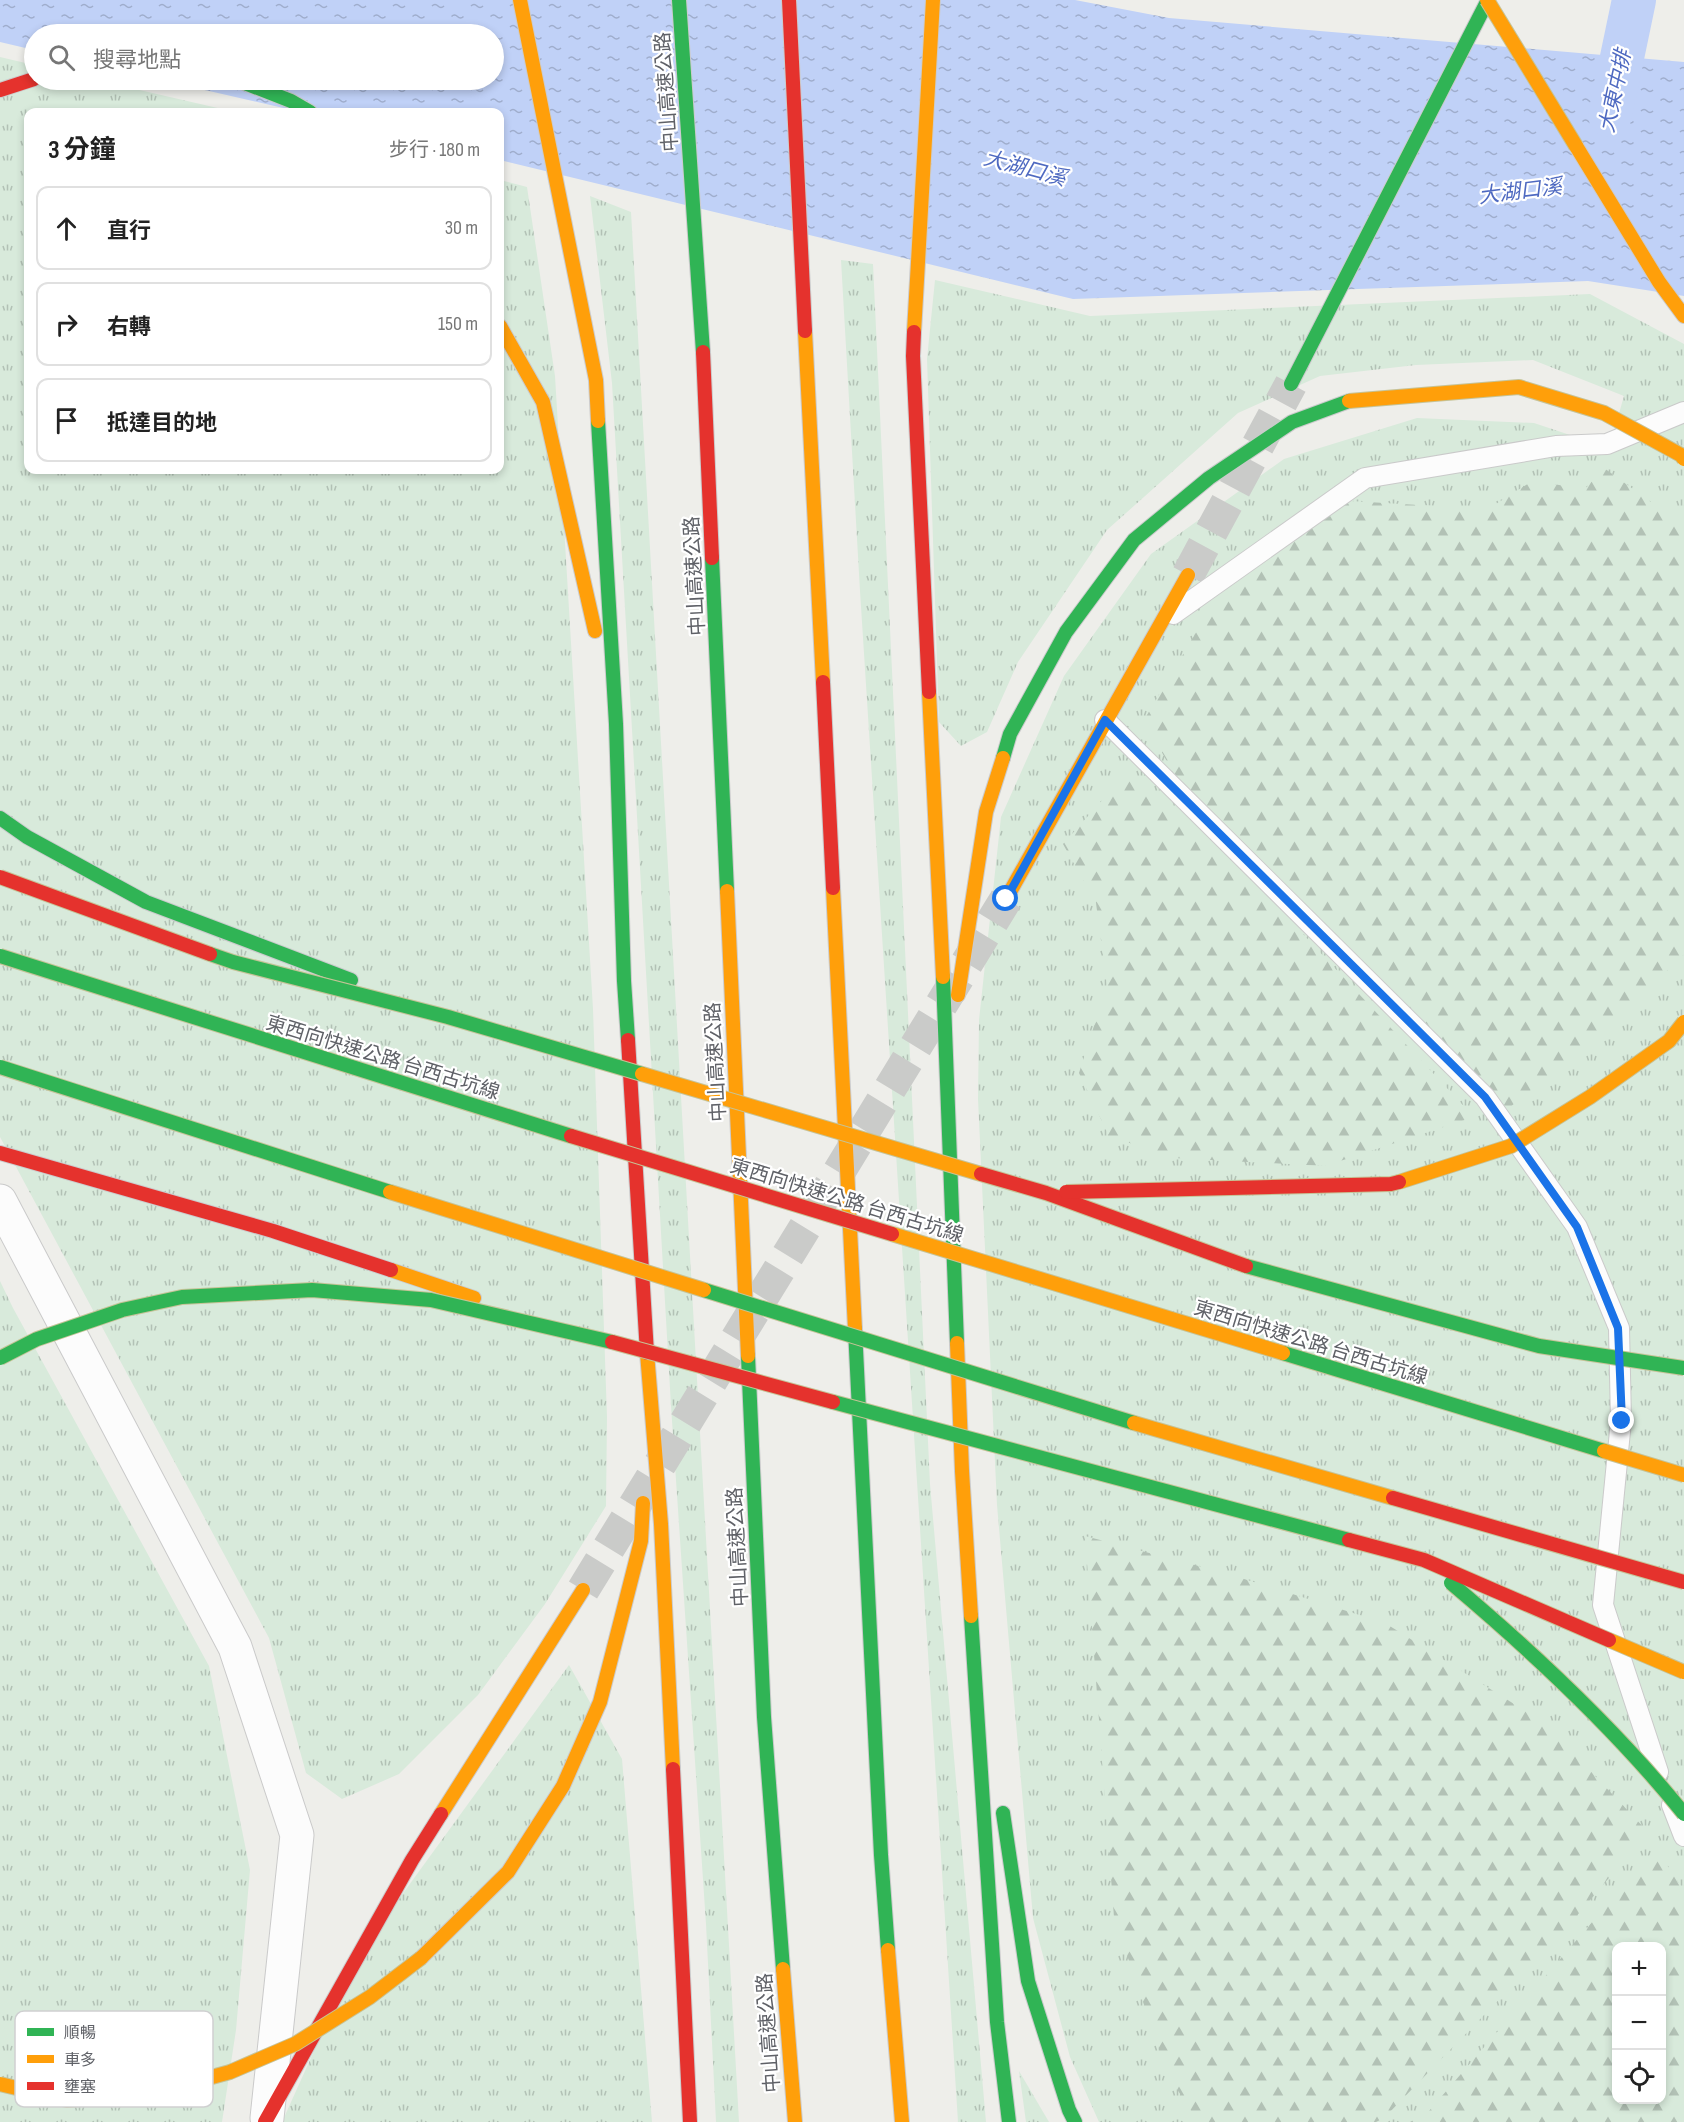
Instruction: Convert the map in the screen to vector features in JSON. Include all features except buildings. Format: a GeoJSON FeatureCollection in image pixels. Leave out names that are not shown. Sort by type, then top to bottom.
{"type":"FeatureCollection","features":[{"type":"Feature","properties":{"kind":"main road"},"geometry":{"type":"LineString","coordinates":[[520,0],[596,380],[616,724],[624,981],[649,1381],[661,1524],[690,2122]]}},
{"type":"Feature","properties":{"kind":"main road","name":"中山高速公路"},"geometry":{"type":"LineString","coordinates":[[678,0],[702,316],[764,1717],[795,2122]]}},
{"type":"Feature","properties":{"kind":"main road"},"geometry":{"type":"LineString","coordinates":[[789,0],[881,1855],[902,2122]]}},
{"type":"Feature","properties":{"kind":"main road"},"geometry":{"type":"LineString","coordinates":[[933,0],[913,356],[947,1065],[962,1471],[997,2022],[1009,2122]]}},
{"type":"Feature","properties":{"kind":"main road"},"geometry":{"type":"LineString","coordinates":[[1487,0],[1659,282],[1684,316]]}},
{"type":"Feature","properties":{"kind":"main road"},"geometry":{"type":"LineString","coordinates":[[1291,384],[1487,0]]}},
{"type":"Feature","properties":{"kind":"main road"},"geometry":{"type":"LineString","coordinates":[[0,90],[24,82]]}},
{"type":"Feature","properties":{"kind":"main road"},"geometry":{"type":"LineString","coordinates":[[263,90],[303,108]]}},
{"type":"Feature","properties":{"kind":"main road"},"geometry":{"type":"LineString","coordinates":[[504,333],[543,402],[616,724]]}},
{"type":"Feature","properties":{"kind":"main road"},"geometry":{"type":"LineString","coordinates":[[947,1065],[986,812],[1010,734],[1066,632],[1134,540],[1209,478],[1292,422],[1349,400],[1519,387],[1604,413],[1681,455],[1684,459]]}},
{"type":"Feature","properties":{"kind":"main road"},"geometry":{"type":"LineString","coordinates":[[1006,899],[1188,575]]}},
{"type":"Feature","properties":{"kind":"main road"},"geometry":{"type":"LineString","coordinates":[[0,818],[27,837],[146,902],[448,1017]]}},
{"type":"Feature","properties":{"kind":"main road"},"geometry":{"type":"LineString","coordinates":[[0,877],[233,962],[448,1017],[1046,1193],[1258,1270],[1539,1346],[1684,1368]]}},
{"type":"Feature","properties":{"kind":"main road","name":"東西向快速公路 台西古坑線"},"geometry":{"type":"LineString","coordinates":[[0,956],[424,1091],[1684,1475]]}},
{"type":"Feature","properties":{"kind":"main road"},"geometry":{"type":"LineString","coordinates":[[1046,1193],[1391,1184],[1510,1146],[1590,1097],[1651,1054],[1669,1041],[1684,1022]]}},
{"type":"Feature","properties":{"kind":"main road"},"geometry":{"type":"LineString","coordinates":[[0,1067],[456,1214],[1096,1412],[1684,1582]]}},
{"type":"Feature","properties":{"kind":"main road"},"geometry":{"type":"LineString","coordinates":[[0,1153],[273,1231],[588,1336]]}},
{"type":"Feature","properties":{"kind":"main road"},"geometry":{"type":"LineString","coordinates":[[0,1358],[47,1335],[122,1310],[182,1297],[312,1290],[431,1300],[588,1336],[1424,1560],[1684,1672]]}},
{"type":"Feature","properties":{"kind":"main road"},"geometry":{"type":"LineString","coordinates":[[213,2077],[230,2072],[295,2044],[370,1997],[421,1958],[508,1872],[563,1786],[600,1702],[641,1541],[649,1381]]}},
{"type":"Feature","properties":{"kind":"main road"},"geometry":{"type":"LineString","coordinates":[[962,1471],[981,1545]]}},
{"type":"Feature","properties":{"kind":"main road"},"geometry":{"type":"LineString","coordinates":[[1424,1560],[1522,1643],[1653,1775],[1684,1814]]}},
{"type":"Feature","properties":{"kind":"main road"},"geometry":{"type":"LineString","coordinates":[[266,2120],[412,1860],[583,1590]]}},
{"type":"Feature","properties":{"kind":"main road"},"geometry":{"type":"LineString","coordinates":[[1002,1803],[1028,1981],[1069,2110],[1075,2122]]}},
{"type":"Feature","properties":{"kind":"main road"},"geometry":{"type":"LineString","coordinates":[[0,2084],[15,2088]]}},
{"type":"Feature","properties":{"kind":"street"},"geometry":{"type":"LineString","coordinates":[[0,1201],[235,1647],[297,1835],[266,2120]]}},
{"type":"Feature","properties":{"kind":"lane"},"geometry":{"type":"LineString","coordinates":[[1161,622],[1365,478],[1556,446],[1607,444],[1684,412]]}},
{"type":"Feature","properties":{"kind":"lane"},"geometry":{"type":"LineString","coordinates":[[1105,720],[1485,1097],[1577,1227],[1618,1328],[1622,1421],[1603,1605],[1653,1760],[1684,1836]]}},
{"type":"Feature","properties":{"kind":"green space"},"geometry":{"type":"Polygon","coordinates":[[[0,57],[24,63],[24,90],[139,90],[218,108],[24,108],[24,474],[504,474],[504,181],[527,187],[555,376],[593,1009],[607,1417],[606,1506],[545,1604],[478,1695],[399,1774],[342,1799],[306,1773],[269,1638],[0,1137],[0,57]]]}},
{"type":"Feature","properties":{"kind":"green space"},"geometry":{"type":"Polygon","coordinates":[[[590,196],[631,212],[739,2122],[716,2122],[706,1924],[671,1406],[612,383],[590,196]]]}},
{"type":"Feature","properties":{"kind":"green space"},"geometry":{"type":"Polygon","coordinates":[[[841,260],[873,264],[930,1484],[986,2122],[958,2122],[841,260]]]}},
{"type":"Feature","properties":{"kind":"green space"},"geometry":{"type":"Polygon","coordinates":[[[935,280],[1090,316],[1590,294],[1684,344],[1684,2122],[1099,2122],[1070,2057],[1033,1918],[997,1505],[978,1099],[979,1020],[1001,817],[1064,676],[1151,554],[1284,459],[1417,418],[1534,423],[1609,448],[1624,396],[1533,360],[1416,365],[1320,376],[1238,413],[1107,530],[1018,662],[987,732],[961,746],[939,722],[927,359],[935,280]]]}},
{"type":"Feature","properties":{"kind":"green space"},"geometry":{"type":"Polygon","coordinates":[[[1604,468],[1684,526],[1684,954],[1615,1022],[1504,1112],[1175,776],[1144,720],[1229,577],[1333,500],[1488,509],[1534,480],[1584,490],[1604,468]]]}},
{"type":"Feature","properties":{"kind":"green space"},"geometry":{"type":"Polygon","coordinates":[[[1130,769],[1273,902],[1474,1117],[1325,1166],[1174,1158],[1109,1136],[1079,1073],[1107,985],[1096,903],[1063,844],[1130,769]]]}},
{"type":"Feature","properties":{"kind":"green space"},"geometry":{"type":"Polygon","coordinates":[[[0,1281],[209,1666],[250,1870],[236,2030],[222,2122],[0,2122],[0,1281]]]}},
{"type":"Feature","properties":{"kind":"green space"},"geometry":{"type":"Polygon","coordinates":[[[1085,1536],[1225,1573],[1385,1623],[1546,1724],[1648,1832],[1551,1946],[1384,2118],[1376,2122],[1198,2122],[1168,2075],[1114,1917],[1085,1536]]]}},
{"type":"Feature","properties":{"kind":"green space"},"geometry":{"type":"Polygon","coordinates":[[[569,1665],[622,1759],[652,2122],[282,2122],[356,1958],[569,1665]]]}},
{"type":"Feature","properties":{"kind":"green space"},"geometry":{"type":"Polygon","coordinates":[[[1656,1848],[1684,1891],[1684,2122],[1410,2122],[1429,2111],[1656,1848]]]}},
{"type":"Feature","properties":{"kind":"green space"},"geometry":{"type":"Polygon","coordinates":[[[1019,2071],[1049,2122],[1026,2122],[1019,2071]]]}},
{"type":"Feature","properties":{"kind":"water","name":"大湖口溪"},"geometry":{"type":"Polygon","coordinates":[[[0,0],[1075,0],[1169,18],[1684,62],[1684,296],[1588,281],[1073,299],[504,161],[504,108],[284,108],[205,90],[504,90],[504,24],[24,24],[24,48],[0,42],[0,0]]]}},
{"type":"Feature","properties":{"kind":"waterway","name":"大東中排"},"geometry":{"type":"LineString","coordinates":[[1610,115],[1634,0]]}},
{"type":"Feature","properties":{"kind":"tunnel"},"geometry":{"type":"LineString","coordinates":[[1188,575],[1291,384]]}},
{"type":"Feature","properties":{"kind":"tunnel"},"geometry":{"type":"LineString","coordinates":[[583,1590],[1006,899]]}},
{"type":"Feature","properties":{"kind":"traffic: fast"},"geometry":{"type":"LineString","coordinates":[[679,0],[703,352]]}},
{"type":"Feature","properties":{"kind":"traffic: fast"},"geometry":{"type":"LineString","coordinates":[[1291,384],[1488,0]]}},
{"type":"Feature","properties":{"kind":"traffic: fast"},"geometry":{"type":"LineString","coordinates":[[263,90],[303,108]]}},
{"type":"Feature","properties":{"kind":"traffic: fast"},"geometry":{"type":"LineString","coordinates":[[1003,758],[1010,734],[1066,632],[1134,540],[1209,478],[1292,422],[1349,401]]}},
{"type":"Feature","properties":{"kind":"traffic: fast"},"geometry":{"type":"LineString","coordinates":[[598,421],[616,724],[628,1040]]}},
{"type":"Feature","properties":{"kind":"traffic: fast"},"geometry":{"type":"LineString","coordinates":[[712,558],[727,891]]}},
{"type":"Feature","properties":{"kind":"traffic: fast"},"geometry":{"type":"LineString","coordinates":[[0,818],[27,837],[146,902],[351,980]]}},
{"type":"Feature","properties":{"kind":"traffic: fast"},"geometry":{"type":"LineString","coordinates":[[210,954],[233,962],[448,1017],[642,1074]]}},
{"type":"Feature","properties":{"kind":"traffic: fast"},"geometry":{"type":"LineString","coordinates":[[0,956],[571,1136]]}},
{"type":"Feature","properties":{"kind":"traffic: fast"},"geometry":{"type":"LineString","coordinates":[[943,977],[957,1343]]}},
{"type":"Feature","properties":{"kind":"traffic: fast"},"geometry":{"type":"LineString","coordinates":[[0,1067],[390,1192]]}},
{"type":"Feature","properties":{"kind":"traffic: fast"},"geometry":{"type":"LineString","coordinates":[[1246,1266],[1539,1346],[1684,1368]]}},
{"type":"Feature","properties":{"kind":"traffic: fast"},"geometry":{"type":"LineString","coordinates":[[0,1358],[37,1339],[122,1310],[182,1297],[312,1290],[431,1300],[612,1342]]}},
{"type":"Feature","properties":{"kind":"traffic: fast"},"geometry":{"type":"LineString","coordinates":[[704,1290],[1134,1423]]}},
{"type":"Feature","properties":{"kind":"traffic: fast"},"geometry":{"type":"LineString","coordinates":[[855,1329],[881,1855],[888,1950]]}},
{"type":"Feature","properties":{"kind":"traffic: fast"},"geometry":{"type":"LineString","coordinates":[[1283,1353],[1604,1451]]}},
{"type":"Feature","properties":{"kind":"traffic: fast"},"geometry":{"type":"LineString","coordinates":[[748,1356],[764,1717],[783,1969]]}},
{"type":"Feature","properties":{"kind":"traffic: fast"},"geometry":{"type":"LineString","coordinates":[[833,1402],[1349,1540]]}},
{"type":"Feature","properties":{"kind":"traffic: fast"},"geometry":{"type":"LineString","coordinates":[[1451,1583],[1573,1693],[1631,1752],[1684,1814]]}},
{"type":"Feature","properties":{"kind":"traffic: fast"},"geometry":{"type":"LineString","coordinates":[[971,1616],[997,2022],[1009,2122]]}},
{"type":"Feature","properties":{"kind":"traffic: fast"},"geometry":{"type":"LineString","coordinates":[[1003,1813],[1028,1981],[1069,2110],[1075,2122]]}},
{"type":"Feature","properties":{"kind":"traffic: slow"},"geometry":{"type":"LineString","coordinates":[[520,0],[596,380],[598,421]]}},
{"type":"Feature","properties":{"kind":"traffic: slow"},"geometry":{"type":"LineString","coordinates":[[914,332],[933,0]]}},
{"type":"Feature","properties":{"kind":"traffic: slow"},"geometry":{"type":"LineString","coordinates":[[1487,0],[1576,146]]}},
{"type":"Feature","properties":{"kind":"traffic: slow"},"geometry":{"type":"LineString","coordinates":[[1576,146],[1659,282],[1684,316]]}},
{"type":"Feature","properties":{"kind":"traffic: slow"},"geometry":{"type":"LineString","coordinates":[[805,331],[823,682]]}},
{"type":"Feature","properties":{"kind":"traffic: slow"},"geometry":{"type":"LineString","coordinates":[[504,333],[543,402],[595,631]]}},
{"type":"Feature","properties":{"kind":"traffic: slow"},"geometry":{"type":"LineString","coordinates":[[1349,401],[1519,387],[1604,413],[1681,455],[1684,459]]}},
{"type":"Feature","properties":{"kind":"traffic: slow"},"geometry":{"type":"LineString","coordinates":[[1006,899],[1188,575]]}},
{"type":"Feature","properties":{"kind":"traffic: slow"},"geometry":{"type":"LineString","coordinates":[[929,692],[943,977]]}},
{"type":"Feature","properties":{"kind":"traffic: slow"},"geometry":{"type":"LineString","coordinates":[[958,995],[986,812],[1003,758]]}},
{"type":"Feature","properties":{"kind":"traffic: slow"},"geometry":{"type":"LineString","coordinates":[[833,888],[855,1329]]}},
{"type":"Feature","properties":{"kind":"traffic: slow"},"geometry":{"type":"LineString","coordinates":[[727,891],[748,1356]]}},
{"type":"Feature","properties":{"kind":"traffic: slow"},"geometry":{"type":"LineString","coordinates":[[1399,1182],[1511,1146],[1590,1097],[1669,1041],[1684,1022]]}},
{"type":"Feature","properties":{"kind":"traffic: slow"},"geometry":{"type":"LineString","coordinates":[[642,1074],[981,1174]]}},
{"type":"Feature","properties":{"kind":"traffic: slow"},"geometry":{"type":"LineString","coordinates":[[390,1192],[704,1290]]}},
{"type":"Feature","properties":{"kind":"traffic: slow"},"geometry":{"type":"LineString","coordinates":[[892,1234],[1283,1353]]}},
{"type":"Feature","properties":{"kind":"traffic: slow"},"geometry":{"type":"LineString","coordinates":[[391,1270],[474,1298]]}},
{"type":"Feature","properties":{"kind":"traffic: slow"},"geometry":{"type":"LineString","coordinates":[[957,1343],[971,1616]]}},
{"type":"Feature","properties":{"kind":"traffic: slow"},"geometry":{"type":"LineString","coordinates":[[647,1353],[661,1524],[673,1769]]}},
{"type":"Feature","properties":{"kind":"traffic: slow"},"geometry":{"type":"LineString","coordinates":[[1134,1423],[1393,1498]]}},
{"type":"Feature","properties":{"kind":"traffic: slow"},"geometry":{"type":"LineString","coordinates":[[1604,1451],[1684,1475]]}},
{"type":"Feature","properties":{"kind":"traffic: slow"},"geometry":{"type":"LineString","coordinates":[[421,1958],[508,1872],[563,1786],[600,1702],[641,1541],[643,1503]]}},
{"type":"Feature","properties":{"kind":"traffic: slow"},"geometry":{"type":"LineString","coordinates":[[441,1814],[583,1590]]}},
{"type":"Feature","properties":{"kind":"traffic: slow"},"geometry":{"type":"LineString","coordinates":[[1609,1640],[1684,1672]]}},
{"type":"Feature","properties":{"kind":"traffic: slow"},"geometry":{"type":"LineString","coordinates":[[888,1950],[902,2122]]}},
{"type":"Feature","properties":{"kind":"traffic: slow"},"geometry":{"type":"LineString","coordinates":[[213,2077],[230,2072],[295,2044],[370,1997],[421,1958]]}},
{"type":"Feature","properties":{"kind":"traffic: slow"},"geometry":{"type":"LineString","coordinates":[[783,1969],[795,2122]]}},
{"type":"Feature","properties":{"kind":"traffic: slow"},"geometry":{"type":"LineString","coordinates":[[0,2084],[15,2088]]}},
{"type":"Feature","properties":{"kind":"traffic: jam"},"geometry":{"type":"LineString","coordinates":[[789,0],[805,331]]}},
{"type":"Feature","properties":{"kind":"traffic: jam"},"geometry":{"type":"LineString","coordinates":[[0,90],[24,82]]}},
{"type":"Feature","properties":{"kind":"traffic: jam"},"geometry":{"type":"LineString","coordinates":[[914,332],[913,356],[929,692]]}},
{"type":"Feature","properties":{"kind":"traffic: jam"},"geometry":{"type":"LineString","coordinates":[[703,352],[712,558]]}},
{"type":"Feature","properties":{"kind":"traffic: jam"},"geometry":{"type":"LineString","coordinates":[[823,682],[833,888]]}},
{"type":"Feature","properties":{"kind":"traffic: jam"},"geometry":{"type":"LineString","coordinates":[[0,877],[210,954]]}},
{"type":"Feature","properties":{"kind":"traffic: jam"},"geometry":{"type":"LineString","coordinates":[[628,1040],[647,1353]]}},
{"type":"Feature","properties":{"kind":"traffic: jam"},"geometry":{"type":"LineString","coordinates":[[571,1136],[892,1234]]}},
{"type":"Feature","properties":{"kind":"traffic: jam"},"geometry":{"type":"LineString","coordinates":[[0,1153],[273,1231],[391,1270]]}},
{"type":"Feature","properties":{"kind":"traffic: jam"},"geometry":{"type":"LineString","coordinates":[[981,1174],[1046,1193],[1246,1266]]}},
{"type":"Feature","properties":{"kind":"traffic: jam"},"geometry":{"type":"LineString","coordinates":[[1066,1192],[1399,1182]]}},
{"type":"Feature","properties":{"kind":"traffic: jam"},"geometry":{"type":"LineString","coordinates":[[612,1342],[833,1402]]}},
{"type":"Feature","properties":{"kind":"traffic: jam"},"geometry":{"type":"LineString","coordinates":[[1393,1498],[1684,1582]]}},
{"type":"Feature","properties":{"kind":"traffic: jam"},"geometry":{"type":"LineString","coordinates":[[1349,1540],[1424,1560],[1609,1640]]}},
{"type":"Feature","properties":{"kind":"traffic: jam"},"geometry":{"type":"LineString","coordinates":[[673,1769],[690,2122]]}},
{"type":"Feature","properties":{"kind":"traffic: jam"},"geometry":{"type":"LineString","coordinates":[[265,2122],[412,1860],[441,1814]]}},
{"type":"Feature","properties":{"kind":"route"},"geometry":{"type":"LineString","coordinates":[[1006,899],[1105,720],[1485,1097],[1577,1227],[1618,1328],[1622,1421]]}}]}
